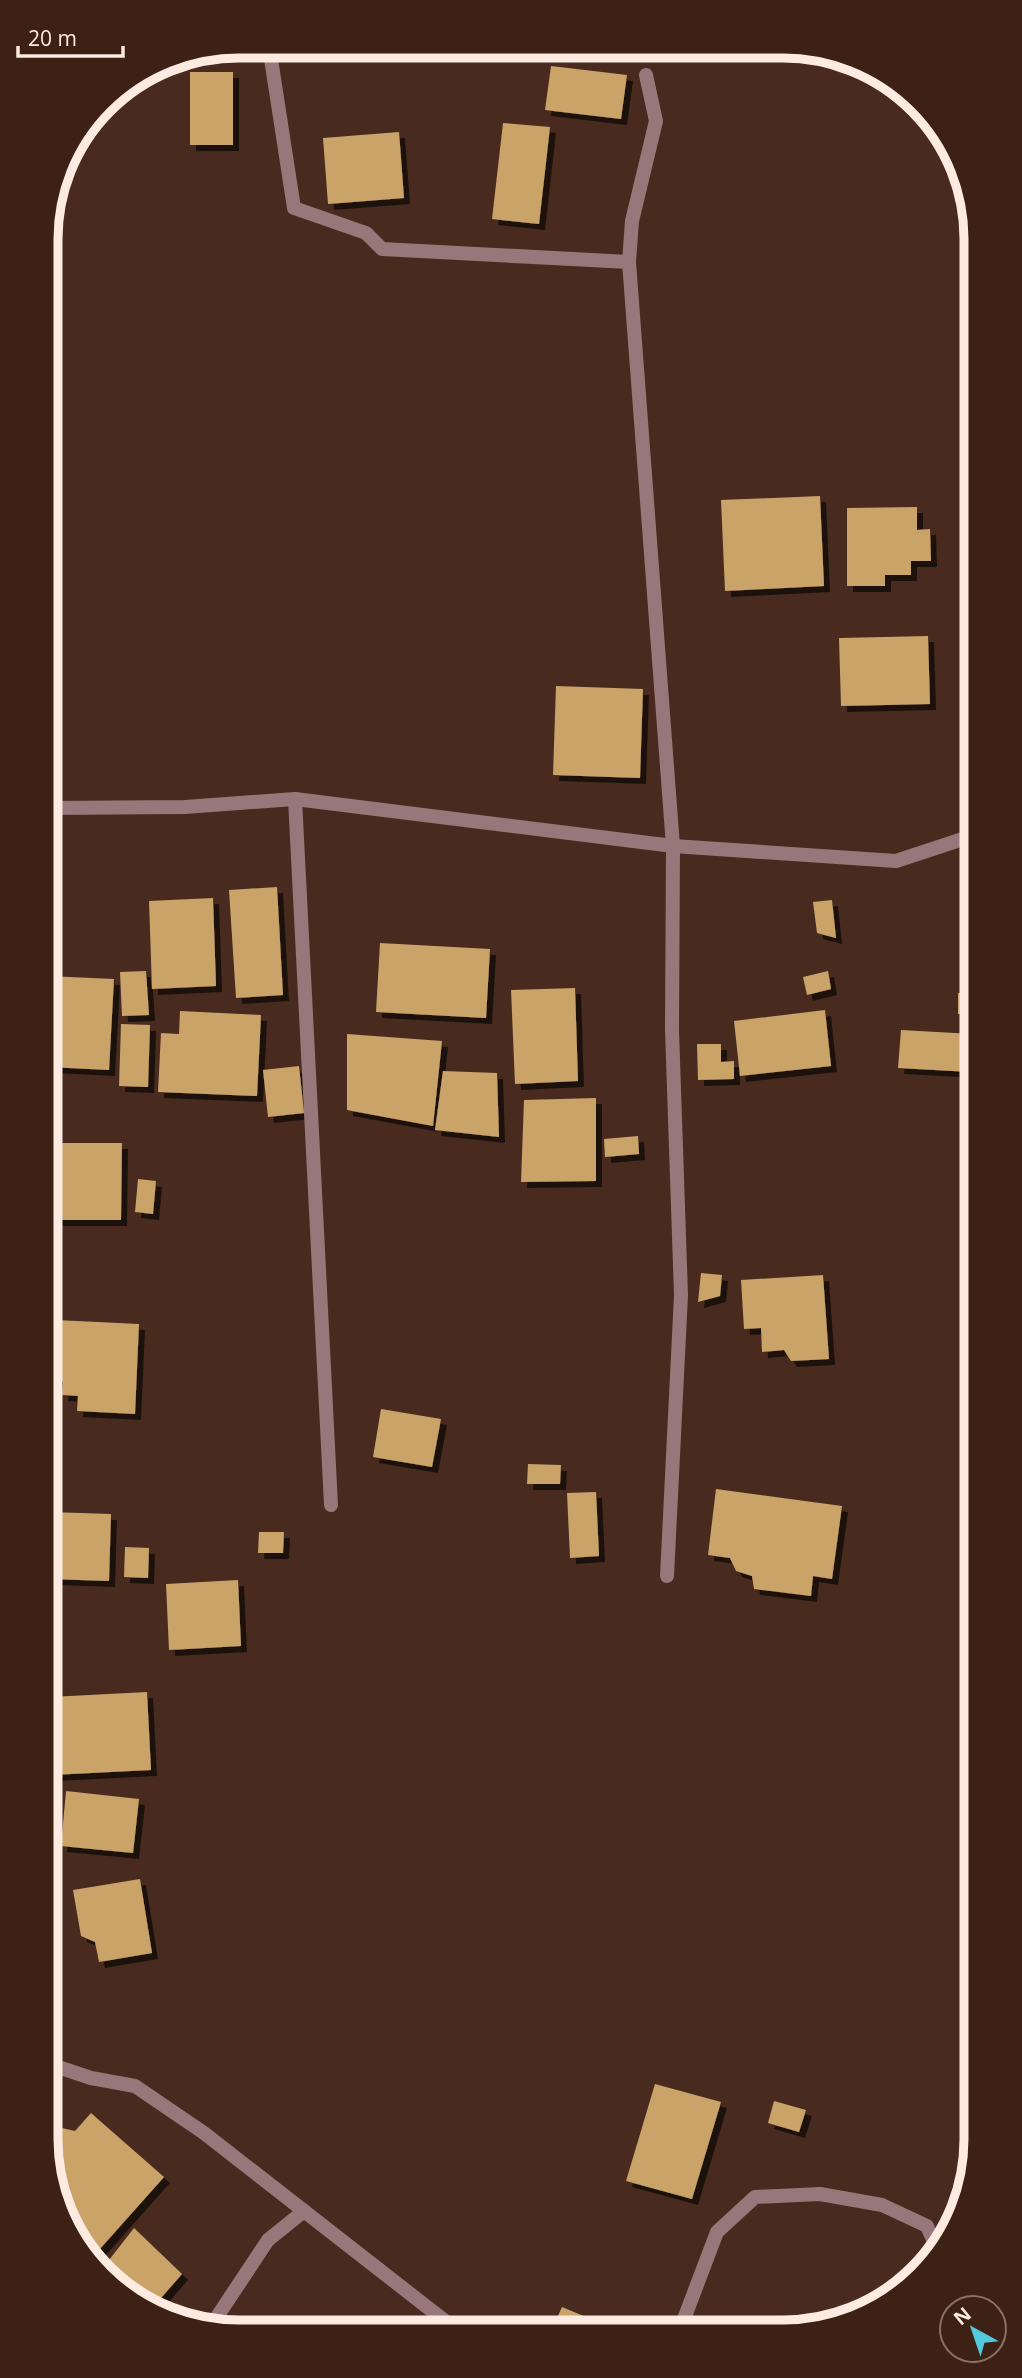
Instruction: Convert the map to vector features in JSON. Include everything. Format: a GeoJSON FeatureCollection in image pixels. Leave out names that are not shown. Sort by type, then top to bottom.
{"type":"FeatureCollection","features":[{"type":"Feature","properties":{"kind":"street"},"geometry":{"type":"LineString","coordinates":[[271,58],[293,208],[366,233],[382,249],[629,262]]}},
{"type":"Feature","properties":{"kind":"street"},"geometry":{"type":"LineString","coordinates":[[646,75],[656,121],[632,221],[629,262],[673,846],[672,1031],[681,1295],[667,1576]]}},
{"type":"Feature","properties":{"kind":"street"},"geometry":{"type":"LineString","coordinates":[[295,799],[331,1505]]}},
{"type":"Feature","properties":{"kind":"street"},"geometry":{"type":"LineString","coordinates":[[58,808],[185,807],[295,799],[673,846],[896,861],[964,839]]}},
{"type":"Feature","properties":{"kind":"street"},"geometry":{"type":"LineString","coordinates":[[58,2067],[91,2078],[135,2086],[204,2133],[444,2320]]}},
{"type":"Feature","properties":{"kind":"street"},"geometry":{"type":"LineString","coordinates":[[684,2320],[717,2232],[755,2197],[820,2193],[882,2205],[927,2226],[934,2240]]}},
{"type":"Feature","properties":{"kind":"street"},"geometry":{"type":"LineString","coordinates":[[216,2319],[268,2240],[304,2211]]}},
{"type":"Feature","properties":{"kind":"building"},"geometry":{"type":"Polygon","coordinates":[[[551,66],[627,75],[621,119],[545,110],[551,66]]]}},
{"type":"Feature","properties":{"kind":"building"},"geometry":{"type":"Polygon","coordinates":[[[190,72],[233,72],[233,145],[190,145],[190,72]]]}},
{"type":"Feature","properties":{"kind":"building"},"geometry":{"type":"Polygon","coordinates":[[[503,123],[550,127],[539,224],[492,219],[503,123]]]}},
{"type":"Feature","properties":{"kind":"building"},"geometry":{"type":"Polygon","coordinates":[[[399,132],[404,198],[328,204],[323,138],[399,132]]]}},
{"type":"Feature","properties":{"kind":"building"},"geometry":{"type":"Polygon","coordinates":[[[820,496],[824,586],[725,591],[721,500],[820,496]]]}},
{"type":"Feature","properties":{"kind":"building"},"geometry":{"type":"Polygon","coordinates":[[[917,507],[917,530],[930,529],[931,561],[911,561],[911,575],[885,575],[885,586],[847,586],[847,508],[917,507]]]}},
{"type":"Feature","properties":{"kind":"building"},"geometry":{"type":"Polygon","coordinates":[[[928,636],[930,704],[841,706],[839,638],[928,636]]]}},
{"type":"Feature","properties":{"kind":"building"},"geometry":{"type":"Polygon","coordinates":[[[556,686],[643,689],[640,778],[553,775],[556,686]]]}},
{"type":"Feature","properties":{"kind":"building"},"geometry":{"type":"Polygon","coordinates":[[[277,887],[283,995],[236,998],[229,890],[277,887]]]}},
{"type":"Feature","properties":{"kind":"building"},"geometry":{"type":"Polygon","coordinates":[[[213,898],[216,986],[152,989],[149,901],[213,898]]]}},
{"type":"Feature","properties":{"kind":"building"},"geometry":{"type":"Polygon","coordinates":[[[832,900],[836,938],[817,933],[813,902],[832,900]]]}},
{"type":"Feature","properties":{"kind":"building"},"geometry":{"type":"Polygon","coordinates":[[[380,943],[490,949],[486,1018],[376,1012],[380,943]]]}},
{"type":"Feature","properties":{"kind":"building"},"geometry":{"type":"Polygon","coordinates":[[[146,971],[149,1015],[122,1016],[120,972],[146,971]]]}},
{"type":"Feature","properties":{"kind":"building"},"geometry":{"type":"Polygon","coordinates":[[[828,971],[831,989],[807,995],[803,977],[828,971]]]}},
{"type":"Feature","properties":{"kind":"building"},"geometry":{"type":"Polygon","coordinates":[[[58,976],[114,979],[109,1070],[58,1067],[58,976]]]}},
{"type":"Feature","properties":{"kind":"building"},"geometry":{"type":"Polygon","coordinates":[[[575,988],[578,1081],[515,1084],[511,990],[575,988]]]}},
{"type":"Feature","properties":{"kind":"building"},"geometry":{"type":"Polygon","coordinates":[[[958,993],[964,993],[964,1014],[958,1014],[958,993]]]}},
{"type":"Feature","properties":{"kind":"building"},"geometry":{"type":"Polygon","coordinates":[[[825,1010],[831,1066],[740,1076],[734,1021],[825,1010]]]}},
{"type":"Feature","properties":{"kind":"building"},"geometry":{"type":"Polygon","coordinates":[[[180,1011],[261,1015],[257,1096],[158,1092],[161,1033],[179,1034],[180,1011]]]}},
{"type":"Feature","properties":{"kind":"building"},"geometry":{"type":"Polygon","coordinates":[[[121,1024],[150,1025],[148,1087],[119,1086],[121,1024]]]}},
{"type":"Feature","properties":{"kind":"building"},"geometry":{"type":"Polygon","coordinates":[[[901,1030],[964,1034],[964,1072],[898,1068],[901,1030]]]}},
{"type":"Feature","properties":{"kind":"building"},"geometry":{"type":"Polygon","coordinates":[[[347,1034],[442,1041],[433,1126],[347,1110],[347,1034]]]}},
{"type":"Feature","properties":{"kind":"building"},"geometry":{"type":"Polygon","coordinates":[[[697,1044],[721,1044],[721,1062],[734,1061],[734,1079],[698,1080],[697,1044]]]}},
{"type":"Feature","properties":{"kind":"building"},"geometry":{"type":"Polygon","coordinates":[[[299,1066],[304,1113],[268,1117],[263,1070],[299,1066]]]}},
{"type":"Feature","properties":{"kind":"building"},"geometry":{"type":"Polygon","coordinates":[[[443,1071],[497,1073],[499,1137],[435,1130],[443,1071]]]}},
{"type":"Feature","properties":{"kind":"building"},"geometry":{"type":"Polygon","coordinates":[[[596,1098],[596,1181],[521,1182],[524,1100],[596,1098]]]}},
{"type":"Feature","properties":{"kind":"building"},"geometry":{"type":"Polygon","coordinates":[[[638,1136],[639,1154],[605,1157],[604,1139],[638,1136]]]}},
{"type":"Feature","properties":{"kind":"building"},"geometry":{"type":"Polygon","coordinates":[[[58,1143],[122,1143],[121,1220],[58,1220],[58,1143]]]}},
{"type":"Feature","properties":{"kind":"building"},"geometry":{"type":"Polygon","coordinates":[[[138,1179],[156,1181],[153,1214],[135,1212],[138,1179]]]}},
{"type":"Feature","properties":{"kind":"building"},"geometry":{"type":"Polygon","coordinates":[[[701,1273],[722,1275],[720,1296],[698,1302],[701,1273]]]}},
{"type":"Feature","properties":{"kind":"building"},"geometry":{"type":"Polygon","coordinates":[[[823,1275],[829,1359],[791,1361],[784,1350],[762,1352],[761,1328],[744,1329],[741,1280],[823,1275]]]}},
{"type":"Feature","properties":{"kind":"building"},"geometry":{"type":"Polygon","coordinates":[[[58,1320],[139,1324],[135,1414],[77,1411],[78,1396],[62,1395],[63,1382],[58,1382],[58,1320]]]}},
{"type":"Feature","properties":{"kind":"building"},"geometry":{"type":"Polygon","coordinates":[[[381,1409],[441,1419],[432,1467],[373,1457],[381,1409]]]}},
{"type":"Feature","properties":{"kind":"building"},"geometry":{"type":"Polygon","coordinates":[[[528,1464],[561,1465],[560,1484],[527,1484],[528,1464]]]}},
{"type":"Feature","properties":{"kind":"building"},"geometry":{"type":"Polygon","coordinates":[[[716,1489],[842,1506],[832,1579],[813,1576],[811,1596],[754,1589],[752,1576],[736,1571],[730,1558],[708,1555],[716,1489]]]}},
{"type":"Feature","properties":{"kind":"building"},"geometry":{"type":"Polygon","coordinates":[[[596,1492],[599,1556],[570,1558],[567,1493],[596,1492]]]}},
{"type":"Feature","properties":{"kind":"building"},"geometry":{"type":"Polygon","coordinates":[[[58,1512],[111,1514],[109,1581],[58,1579],[58,1512]]]}},
{"type":"Feature","properties":{"kind":"building"},"geometry":{"type":"Polygon","coordinates":[[[259,1532],[284,1532],[283,1553],[258,1553],[259,1532]]]}},
{"type":"Feature","properties":{"kind":"building"},"geometry":{"type":"Polygon","coordinates":[[[125,1547],[149,1548],[148,1578],[124,1577],[125,1547]]]}},
{"type":"Feature","properties":{"kind":"building"},"geometry":{"type":"Polygon","coordinates":[[[238,1580],[241,1646],[169,1650],[166,1584],[238,1580]]]}},
{"type":"Feature","properties":{"kind":"building"},"geometry":{"type":"Polygon","coordinates":[[[147,1692],[151,1770],[58,1775],[58,1697],[147,1692]]]}},
{"type":"Feature","properties":{"kind":"building"},"geometry":{"type":"Polygon","coordinates":[[[66,1791],[139,1799],[133,1853],[61,1846],[66,1791]]]}},
{"type":"Feature","properties":{"kind":"building"},"geometry":{"type":"Polygon","coordinates":[[[140,1879],[152,1953],[99,1962],[95,1942],[81,1936],[73,1890],[140,1879]]]}},
{"type":"Feature","properties":{"kind":"building"},"geometry":{"type":"Polygon","coordinates":[[[655,2084],[721,2102],[692,2199],[626,2181],[655,2084]]]}},
{"type":"Feature","properties":{"kind":"building"},"geometry":{"type":"Polygon","coordinates":[[[774,2101],[806,2110],[799,2132],[768,2123],[774,2101]]]}},
{"type":"Feature","properties":{"kind":"building"},"geometry":{"type":"Polygon","coordinates":[[[91,2113],[164,2177],[99,2250],[88,2240],[76,2219],[59,2163],[58,2133],[62,2128],[75,2131],[91,2113]]]}},
{"type":"Feature","properties":{"kind":"building"},"geometry":{"type":"Polygon","coordinates":[[[134,2228],[182,2274],[158,2301],[138,2290],[107,2262],[134,2228]]]}},
{"type":"Feature","properties":{"kind":"building"},"geometry":{"type":"Polygon","coordinates":[[[562,2307],[593,2320],[556,2320],[562,2307]]]}}]}
